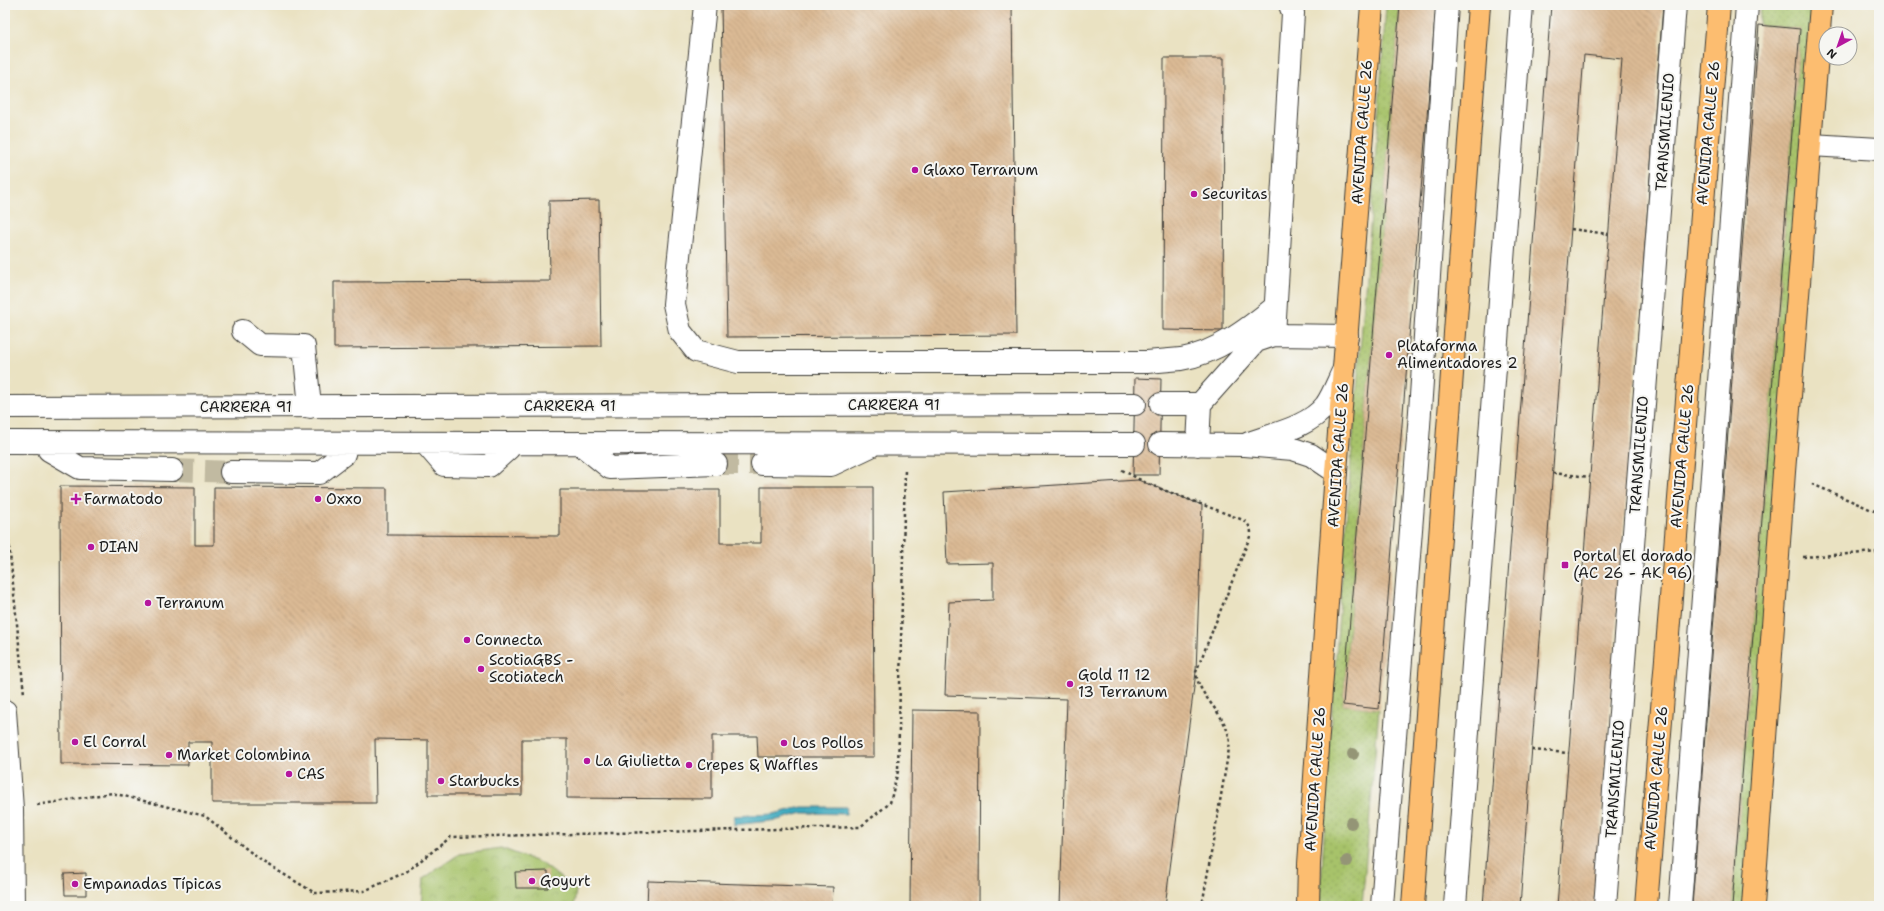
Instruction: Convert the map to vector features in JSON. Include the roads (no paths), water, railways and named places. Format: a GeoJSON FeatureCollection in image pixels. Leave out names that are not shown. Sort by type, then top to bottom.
{"type":"FeatureCollection","features":[{"type":"Feature","properties":{"kind":"main road","name":"AVENIDA CALLE 26"},"geometry":{"type":"LineString","coordinates":[[1308,906],[1310,856],[1336,472],[1372,5]]}},
{"type":"Feature","properties":{"kind":"main road"},"geometry":{"type":"LineString","coordinates":[[1413,906],[1479,5]]}},
{"type":"Feature","properties":{"kind":"main road","name":"AVENIDA CALLE 26"},"geometry":{"type":"LineString","coordinates":[[1646,906],[1719,5]]}},
{"type":"Feature","properties":{"kind":"main road"},"geometry":{"type":"LineString","coordinates":[[1753,906],[1784,472],[1822,5]]}},
{"type":"Feature","properties":{"kind":"street"},"geometry":{"type":"LineString","coordinates":[[705,5],[674,304],[680,331],[696,351],[738,362],[1147,362],[1182,359],[1220,345],[1247,330],[1275,307]]}},
{"type":"Feature","properties":{"kind":"street"},"geometry":{"type":"LineString","coordinates":[[1274,335],[1293,13],[1290,5]]}},
{"type":"Feature","properties":{"kind":"street"},"geometry":{"type":"LineString","coordinates":[[1382,906],[1419,426],[1447,5]]}},
{"type":"Feature","properties":{"kind":"street"},"geometry":{"type":"LineString","coordinates":[[1455,906],[1522,5]]}},
{"type":"Feature","properties":{"kind":"street","name":"TRANSMILENIO"},"geometry":{"type":"LineString","coordinates":[[1605,906],[1675,5]]}},
{"type":"Feature","properties":{"kind":"street"},"geometry":{"type":"LineString","coordinates":[[1680,906],[1747,5]]}},
{"type":"Feature","properties":{"kind":"street"},"geometry":{"type":"LineString","coordinates":[[1811,145],[1879,149]]}},
{"type":"Feature","properties":{"kind":"street"},"geometry":{"type":"LineString","coordinates":[[243,331],[260,345],[304,346],[310,407]]}},
{"type":"Feature","properties":{"kind":"street"},"geometry":{"type":"LineString","coordinates":[[1198,444],[1200,404],[1256,341],[1274,335],[1347,336]]}},
{"type":"Feature","properties":{"kind":"street"},"geometry":{"type":"LineString","coordinates":[[1245,445],[1314,417],[1326,404],[1344,369]]}},
{"type":"Feature","properties":{"kind":"street","name":"CARRERA 91"},"geometry":{"type":"LineString","coordinates":[[5,407],[1135,404]]}},
{"type":"Feature","properties":{"kind":"street"},"geometry":{"type":"LineString","coordinates":[[1161,404],[1200,404]]}},
{"type":"Feature","properties":{"kind":"street"},"geometry":{"type":"LineString","coordinates":[[5,442],[1134,444]]}},
{"type":"Feature","properties":{"kind":"street"},"geometry":{"type":"LineString","coordinates":[[48,442],[49,450],[80,468],[172,470]]}},
{"type":"Feature","properties":{"kind":"street"},"geometry":{"type":"LineString","coordinates":[[231,472],[319,473],[344,454],[346,443]]}},
{"type":"Feature","properties":{"kind":"street"},"geometry":{"type":"LineString","coordinates":[[579,443],[610,468],[716,464]]}},
{"type":"Feature","properties":{"kind":"street"},"geometry":{"type":"LineString","coordinates":[[762,464],[831,465],[876,444]]}},
{"type":"Feature","properties":{"kind":"street"},"geometry":{"type":"LineString","coordinates":[[1160,444],[1245,445],[1302,451],[1311,455],[1336,472]]}},
{"type":"Feature","properties":{"kind":"street"},"geometry":{"type":"LineString","coordinates":[[5,711],[12,810],[13,906]]}},
{"type":"Feature","properties":{"kind":"water"},"geometry":{"type":"Polygon","coordinates":[[[802,807],[847,807],[846,814],[803,813],[778,820],[734,825],[734,816],[773,814],[802,807]]]}},
{"type":"Feature","properties":{"kind":"tunnel"},"geometry":{"type":"LineString","coordinates":[[716,464],[762,464]]}},
{"type":"Feature","properties":{"kind":"tunnel"},"geometry":{"type":"LineString","coordinates":[[172,470],[231,472]]}},
{"type":"Feature","properties":{"kind":"place","name":"Glaxo Terranum"},"geometry":{"type":"Point","coordinates":[915,170]}},
{"type":"Feature","properties":{"kind":"place","name":"Securitas"},"geometry":{"type":"Point","coordinates":[1194,194]}},
{"type":"Feature","properties":{"kind":"place","name":"Plataforma Alimentadores 2"},"geometry":{"type":"Point","coordinates":[1389,355]}},
{"type":"Feature","properties":{"kind":"place","name":"Farmatodo"},"geometry":{"type":"Point","coordinates":[76,499]}},
{"type":"Feature","properties":{"kind":"place","name":"Oxxo"},"geometry":{"type":"Point","coordinates":[318,499]}},
{"type":"Feature","properties":{"kind":"place","name":"DIAN"},"geometry":{"type":"Point","coordinates":[91,547]}},
{"type":"Feature","properties":{"kind":"place","name":"Portal El dorado (AC 26 - AK 96)"},"geometry":{"type":"Point","coordinates":[1565,565]}},
{"type":"Feature","properties":{"kind":"place","name":"Terranum"},"geometry":{"type":"Point","coordinates":[148,603]}},
{"type":"Feature","properties":{"kind":"place","name":"Connecta"},"geometry":{"type":"Point","coordinates":[467,640]}},
{"type":"Feature","properties":{"kind":"place","name":"ScotiaGBS - Scotiatech"},"geometry":{"type":"Point","coordinates":[481,669]}},
{"type":"Feature","properties":{"kind":"place","name":"Gold 11 12 13 Terranum"},"geometry":{"type":"Point","coordinates":[1070,684]}},
{"type":"Feature","properties":{"kind":"place","name":"El Corral"},"geometry":{"type":"Point","coordinates":[75,742]}},
{"type":"Feature","properties":{"kind":"place","name":"Los Pollos"},"geometry":{"type":"Point","coordinates":[784,743]}},
{"type":"Feature","properties":{"kind":"place","name":"Market Colombina"},"geometry":{"type":"Point","coordinates":[169,755]}},
{"type":"Feature","properties":{"kind":"place","name":"La Giulietta"},"geometry":{"type":"Point","coordinates":[587,761]}},
{"type":"Feature","properties":{"kind":"place","name":"Crepes & Waffles"},"geometry":{"type":"Point","coordinates":[689,765]}},
{"type":"Feature","properties":{"kind":"place","name":"CAS"},"geometry":{"type":"Point","coordinates":[289,774]}},
{"type":"Feature","properties":{"kind":"place","name":"Starbucks"},"geometry":{"type":"Point","coordinates":[441,781]}},
{"type":"Feature","properties":{"kind":"place","name":"Goyurt"},"geometry":{"type":"Point","coordinates":[532,881]}},
{"type":"Feature","properties":{"kind":"place","name":"Empanadas Típicas"},"geometry":{"type":"Point","coordinates":[75,884]}}]}
